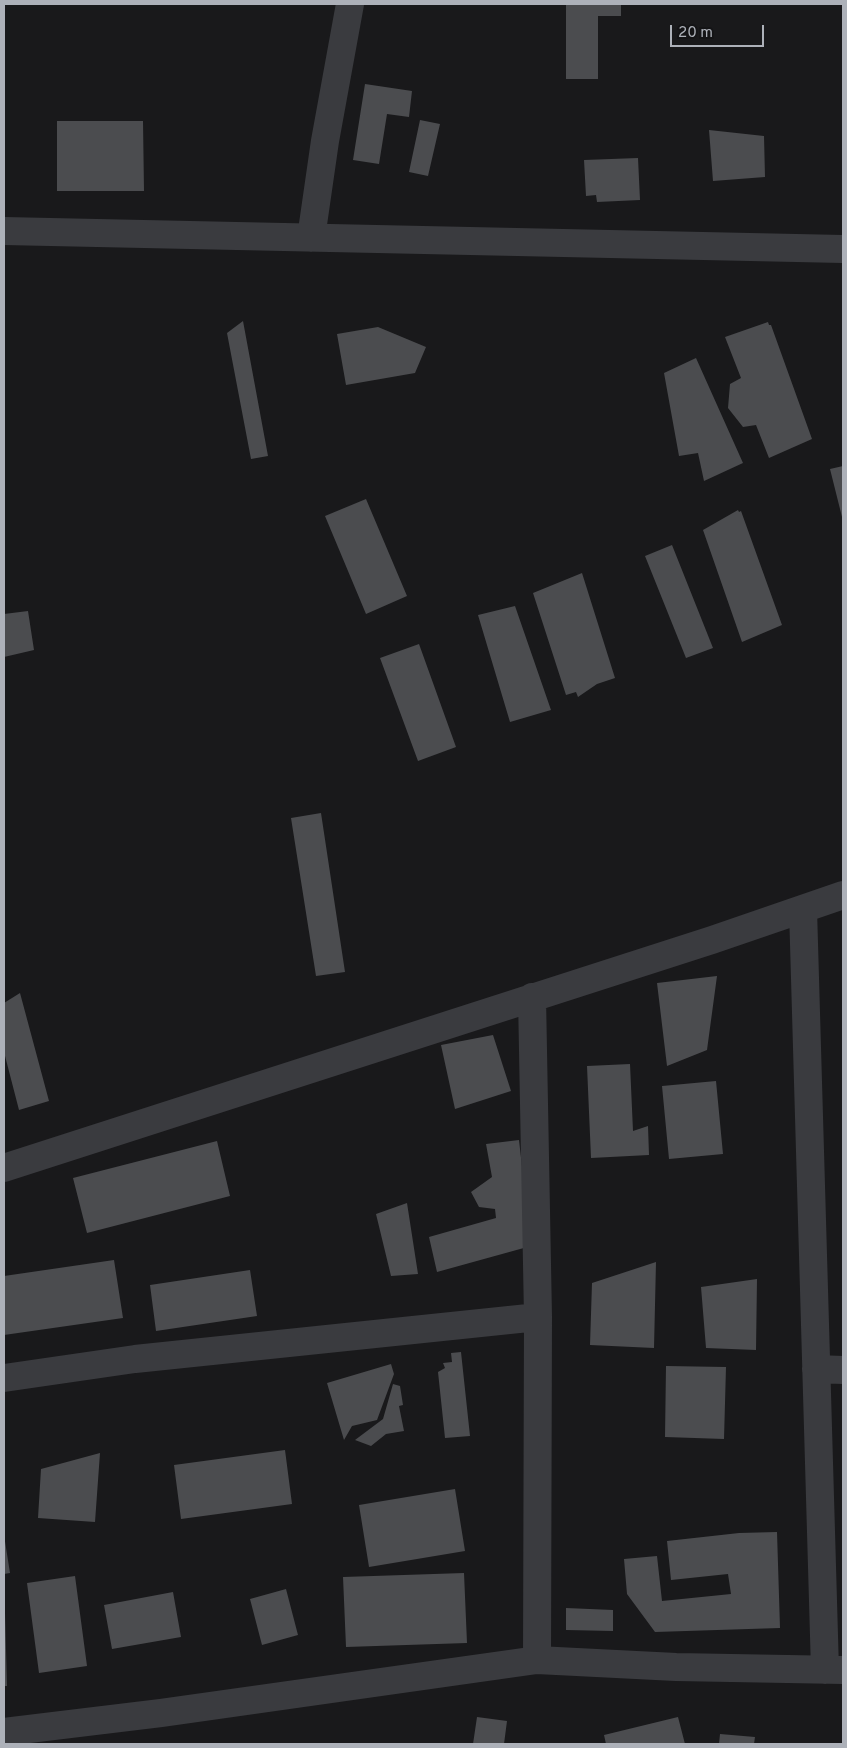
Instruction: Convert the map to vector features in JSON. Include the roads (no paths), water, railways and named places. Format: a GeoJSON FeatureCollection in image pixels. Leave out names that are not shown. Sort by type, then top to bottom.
{"type":"FeatureCollection","features":[{"type":"Feature","properties":{"kind":"street"},"geometry":{"type":"LineString","coordinates":[[311,238],[324,141],[350,4]]}},
{"type":"Feature","properties":{"kind":"street"},"geometry":{"type":"LineString","coordinates":[[4,231],[843,249]]}},
{"type":"Feature","properties":{"kind":"street"},"geometry":{"type":"LineString","coordinates":[[4,1168],[843,895]]}},
{"type":"Feature","properties":{"kind":"street"},"geometry":{"type":"LineString","coordinates":[[4,1732],[537,1660],[676,1667],[834,1670],[816,1369],[803,909]]}},
{"type":"Feature","properties":{"kind":"street"},"geometry":{"type":"LineString","coordinates":[[532,997],[538,1316],[537,1660]]}},
{"type":"Feature","properties":{"kind":"street"},"geometry":{"type":"LineString","coordinates":[[4,1378],[135,1359],[538,1316]]}},
{"type":"Feature","properties":{"kind":"street"},"geometry":{"type":"LineString","coordinates":[[816,1369],[843,1370]]}}]}
